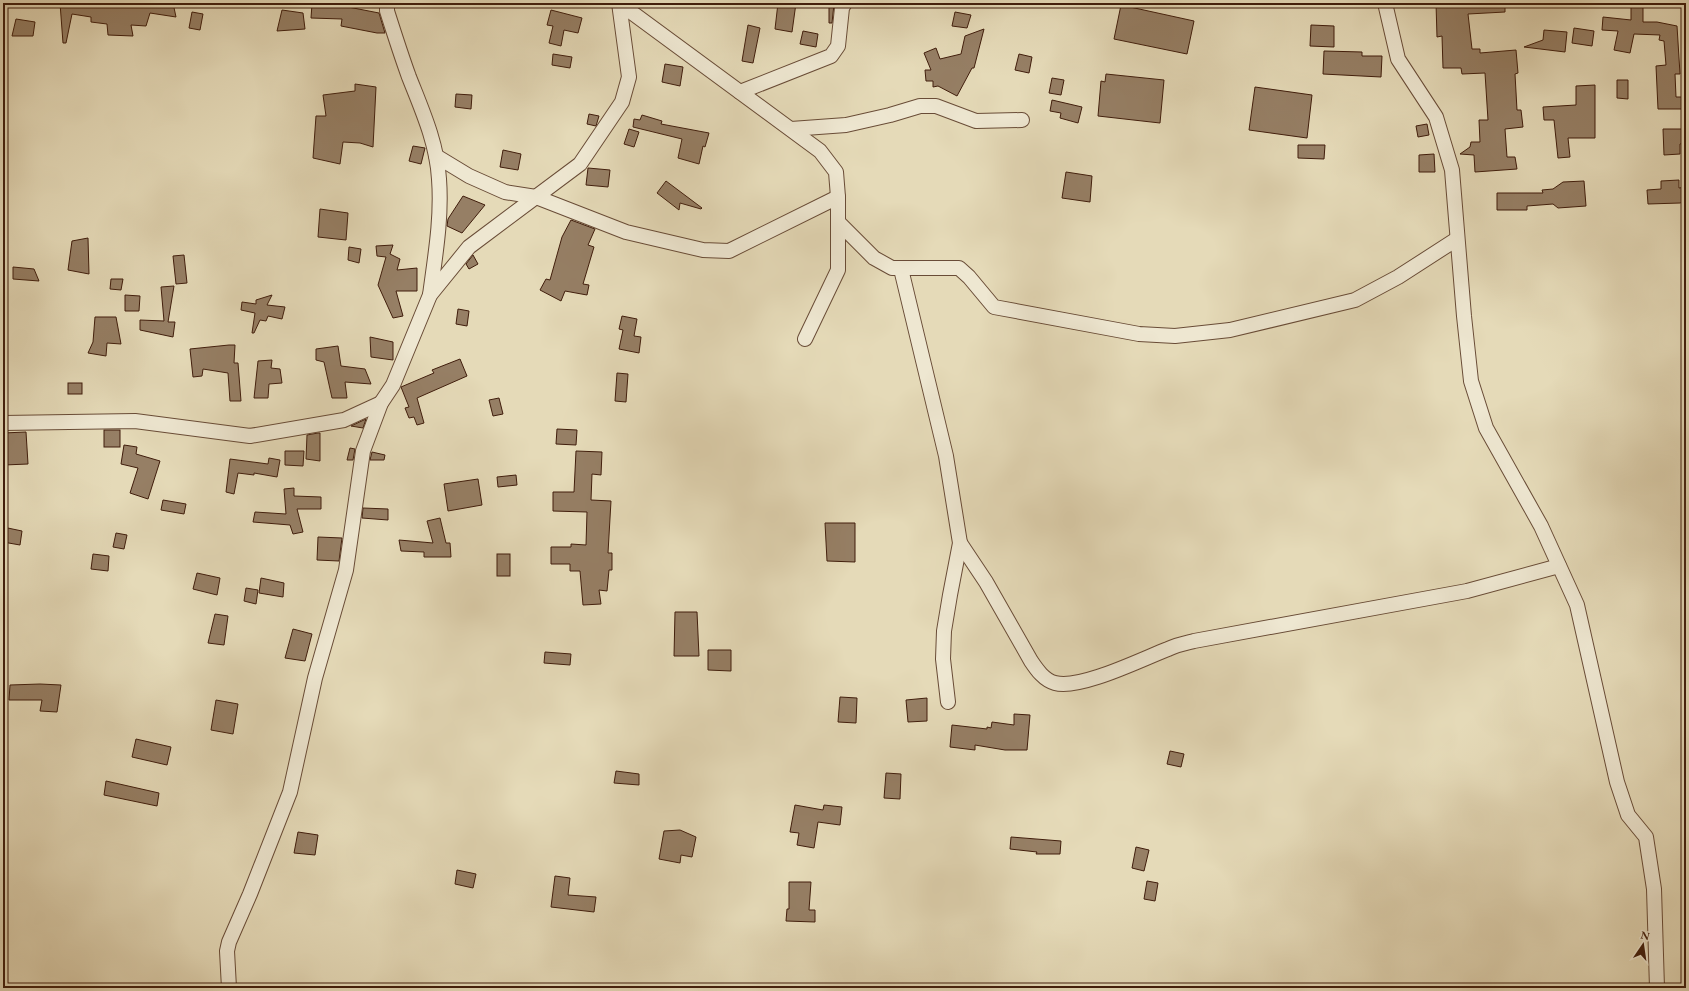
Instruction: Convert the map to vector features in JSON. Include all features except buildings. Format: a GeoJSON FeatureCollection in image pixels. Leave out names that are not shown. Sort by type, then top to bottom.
{"type":"FeatureCollection","features":[{"type":"Feature","properties":{"kind":"street"},"geometry":{"type":"LineString","coordinates":[[229,988],[227,951],[229,942],[250,894],[290,792],[315,678],[346,570],[363,451],[381,403],[393,385],[399,372],[430,295],[439,221],[440,180],[431,134],[404,64],[387,11],[387,3]]}},
{"type":"Feature","properties":{"kind":"street"},"geometry":{"type":"LineString","coordinates":[[430,295],[469,248],[580,164],[622,102],[629,77],[619,3]]}},
{"type":"Feature","properties":{"kind":"street"},"geometry":{"type":"LineString","coordinates":[[619,3],[820,151],[836,172],[838,197],[838,270],[805,340]]}},
{"type":"Feature","properties":{"kind":"street"},"geometry":{"type":"LineString","coordinates":[[740,92],[831,56],[838,46],[842,8],[845,3]]}},
{"type":"Feature","properties":{"kind":"street"},"geometry":{"type":"LineString","coordinates":[[1385,3],[1398,59],[1436,117],[1452,170],[1471,373],[1486,428],[1541,526],[1577,605],[1619,788],[1628,815],[1646,838],[1654,889],[1657,988]]}},
{"type":"Feature","properties":{"kind":"street"},"geometry":{"type":"LineString","coordinates":[[790,129],[846,125],[890,115],[920,106],[936,106],[976,121],[1022,120]]}},
{"type":"Feature","properties":{"kind":"street"},"geometry":{"type":"LineString","coordinates":[[436,156],[469,176],[504,192],[536,197],[626,232],[703,250],[729,251],[838,197]]}},
{"type":"Feature","properties":{"kind":"street"},"geometry":{"type":"LineString","coordinates":[[838,222],[874,258],[892,268],[959,268],[969,277],[994,308],[1139,334],[1176,336],[1230,330],[1355,300],[1398,277],[1458,239]]}},
{"type":"Feature","properties":{"kind":"street"},"geometry":{"type":"LineString","coordinates":[[901,269],[946,456],[960,543],[944,631],[943,659],[948,702]]}},
{"type":"Feature","properties":{"kind":"street"},"geometry":{"type":"LineString","coordinates":[[3,423],[135,421],[250,436],[344,420],[381,403]]}},
{"type":"Feature","properties":{"kind":"street"},"geometry":{"type":"LineString","coordinates":[[960,543],[986,582],[1031,661],[1040,673],[1045,679],[1055,683],[1067,684],[1085,682],[1170,648],[1194,641],[1467,591],[1559,566]]}}]}
